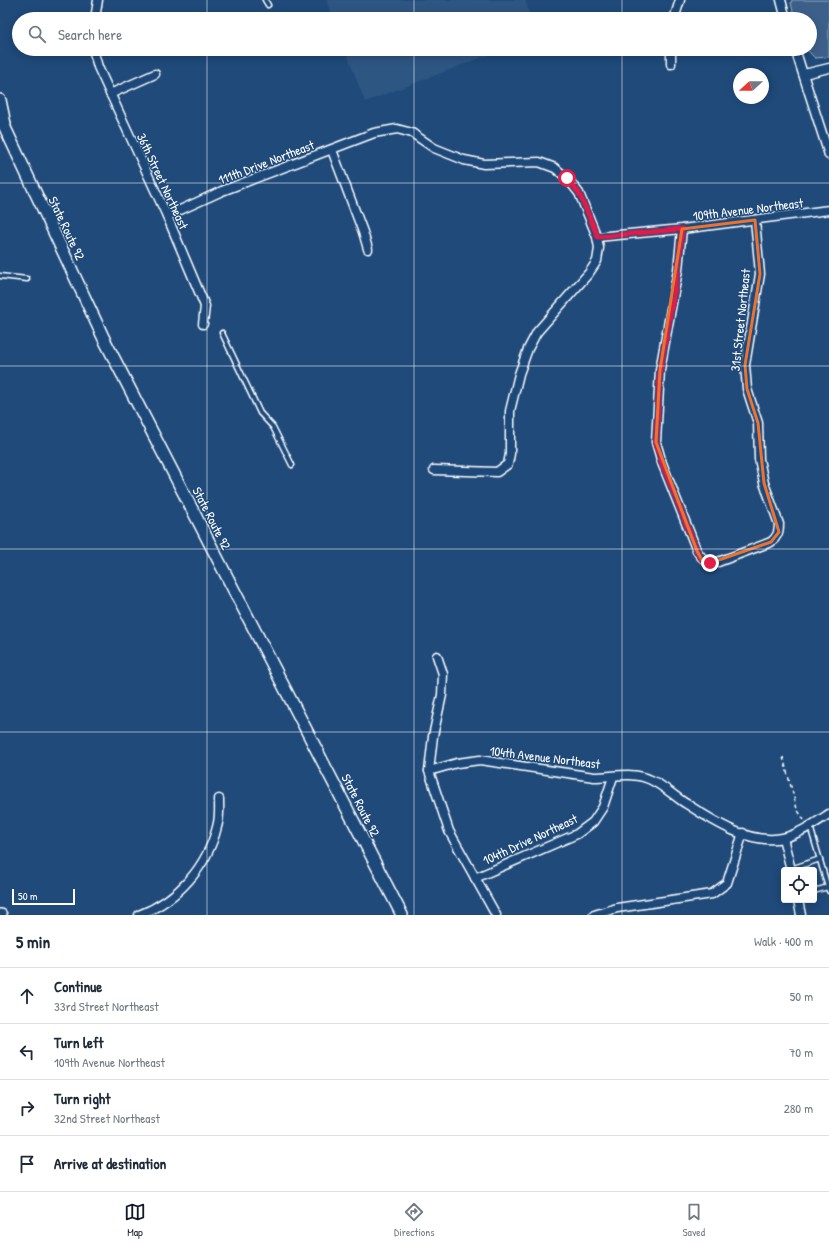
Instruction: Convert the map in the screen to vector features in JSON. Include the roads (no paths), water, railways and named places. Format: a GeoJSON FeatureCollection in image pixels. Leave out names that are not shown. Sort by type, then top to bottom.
{"type":"FeatureCollection","features":[{"type":"Feature","properties":{"kind":"main road","name":"State Route 92"},"geometry":{"type":"LineString","coordinates":[[0,100],[6,128]]}},
{"type":"Feature","properties":{"kind":"main road","name":"State Route 92"},"geometry":{"type":"LineString","coordinates":[[0,117],[104,339],[402,915]]}},
{"type":"Feature","properties":{"kind":"street"},"geometry":{"type":"LineString","coordinates":[[97,12],[98,0]]}},
{"type":"Feature","properties":{"kind":"street"},"geometry":{"type":"LineString","coordinates":[[676,12],[680,0]]}},
{"type":"Feature","properties":{"kind":"street"},"geometry":{"type":"LineString","coordinates":[[781,0],[784,12]]}},
{"type":"Feature","properties":{"kind":"street","name":"36th Street Northeast"},"geometry":{"type":"LineString","coordinates":[[95,56],[98,67],[167,216],[205,306],[203,324]]}},
{"type":"Feature","properties":{"kind":"street"},"geometry":{"type":"LineString","coordinates":[[671,56],[671,64]]}},
{"type":"Feature","properties":{"kind":"street"},"geometry":{"type":"LineString","coordinates":[[798,56],[829,155]]}},
{"type":"Feature","properties":{"kind":"street"},"geometry":{"type":"LineString","coordinates":[[804,74],[829,68]]}},
{"type":"Feature","properties":{"kind":"street"},"geometry":{"type":"LineString","coordinates":[[110,94],[155,74]]}},
{"type":"Feature","properties":{"kind":"street","name":"111th Drive Northeast"},"geometry":{"type":"LineString","coordinates":[[167,216],[222,191],[374,134],[397,129],[412,134],[434,148],[464,160],[484,164],[539,162],[555,168],[567,178],[579,193],[598,237]]}},
{"type":"Feature","properties":{"kind":"street"},"geometry":{"type":"LineString","coordinates":[[332,150],[363,232],[368,250]]}},
{"type":"Feature","properties":{"kind":"street","name":"109th Avenue Northeast"},"geometry":{"type":"LineString","coordinates":[[598,237],[682,229],[829,210]]}},
{"type":"Feature","properties":{"kind":"street","name":"31st Street Northeast"},"geometry":{"type":"LineString","coordinates":[[682,229],[678,270],[660,370],[656,442],[662,463],[697,551],[702,560],[710,563],[718,562],[771,542],[779,532],[779,524],[764,483],[759,459],[758,423],[747,389],[746,373],[749,336],[760,274],[755,220]]}},
{"type":"Feature","properties":{"kind":"street"},"geometry":{"type":"LineString","coordinates":[[434,470],[497,472],[508,464],[510,411],[518,374],[537,332],[589,273],[597,261],[599,248],[598,237]]}},
{"type":"Feature","properties":{"kind":"street"},"geometry":{"type":"LineString","coordinates":[[437,656],[443,674],[442,695],[433,736],[429,771],[449,831],[496,915]]}},
{"type":"Feature","properties":{"kind":"street","name":"104th Avenue Northeast"},"geometry":{"type":"LineString","coordinates":[[429,771],[457,763],[480,760],[594,777],[613,777],[632,774],[651,779],[719,825],[759,838],[783,838],[810,826],[829,814]]}},
{"type":"Feature","properties":{"kind":"street","name":"104th Drive Northeast"},"geometry":{"type":"LineString","coordinates":[[475,878],[577,834],[593,822],[603,807],[613,777]]}},
{"type":"Feature","properties":{"kind":"street"},"geometry":{"type":"LineString","coordinates":[[139,915],[155,909],[189,882],[203,861],[218,826],[219,799]]}},
{"type":"Feature","properties":{"kind":"street"},"geometry":{"type":"LineString","coordinates":[[594,915],[617,908],[712,894],[727,883],[743,833]]}},
{"type":"Feature","properties":{"kind":"street"},"geometry":{"type":"LineString","coordinates":[[783,838],[790,867]]}},
{"type":"Feature","properties":{"kind":"street"},"geometry":{"type":"LineString","coordinates":[[799,903],[801,915]]}},
{"type":"Feature","properties":{"kind":"lane"},"geometry":{"type":"LineString","coordinates":[[265,0],[268,5]]}},
{"type":"Feature","properties":{"kind":"lane"},"geometry":{"type":"LineString","coordinates":[[0,276],[27,279]]}},
{"type":"Feature","properties":{"kind":"lane"},"geometry":{"type":"LineString","coordinates":[[222,333],[260,413],[273,427],[292,465]]}},
{"type":"Feature","properties":{"kind":"lane"},"geometry":{"type":"LineString","coordinates":[[810,826],[828,889],[817,891]]}},
{"type":"Feature","properties":{"kind":"lane"},"geometry":{"type":"LineString","coordinates":[[797,867],[820,860]]}}]}
